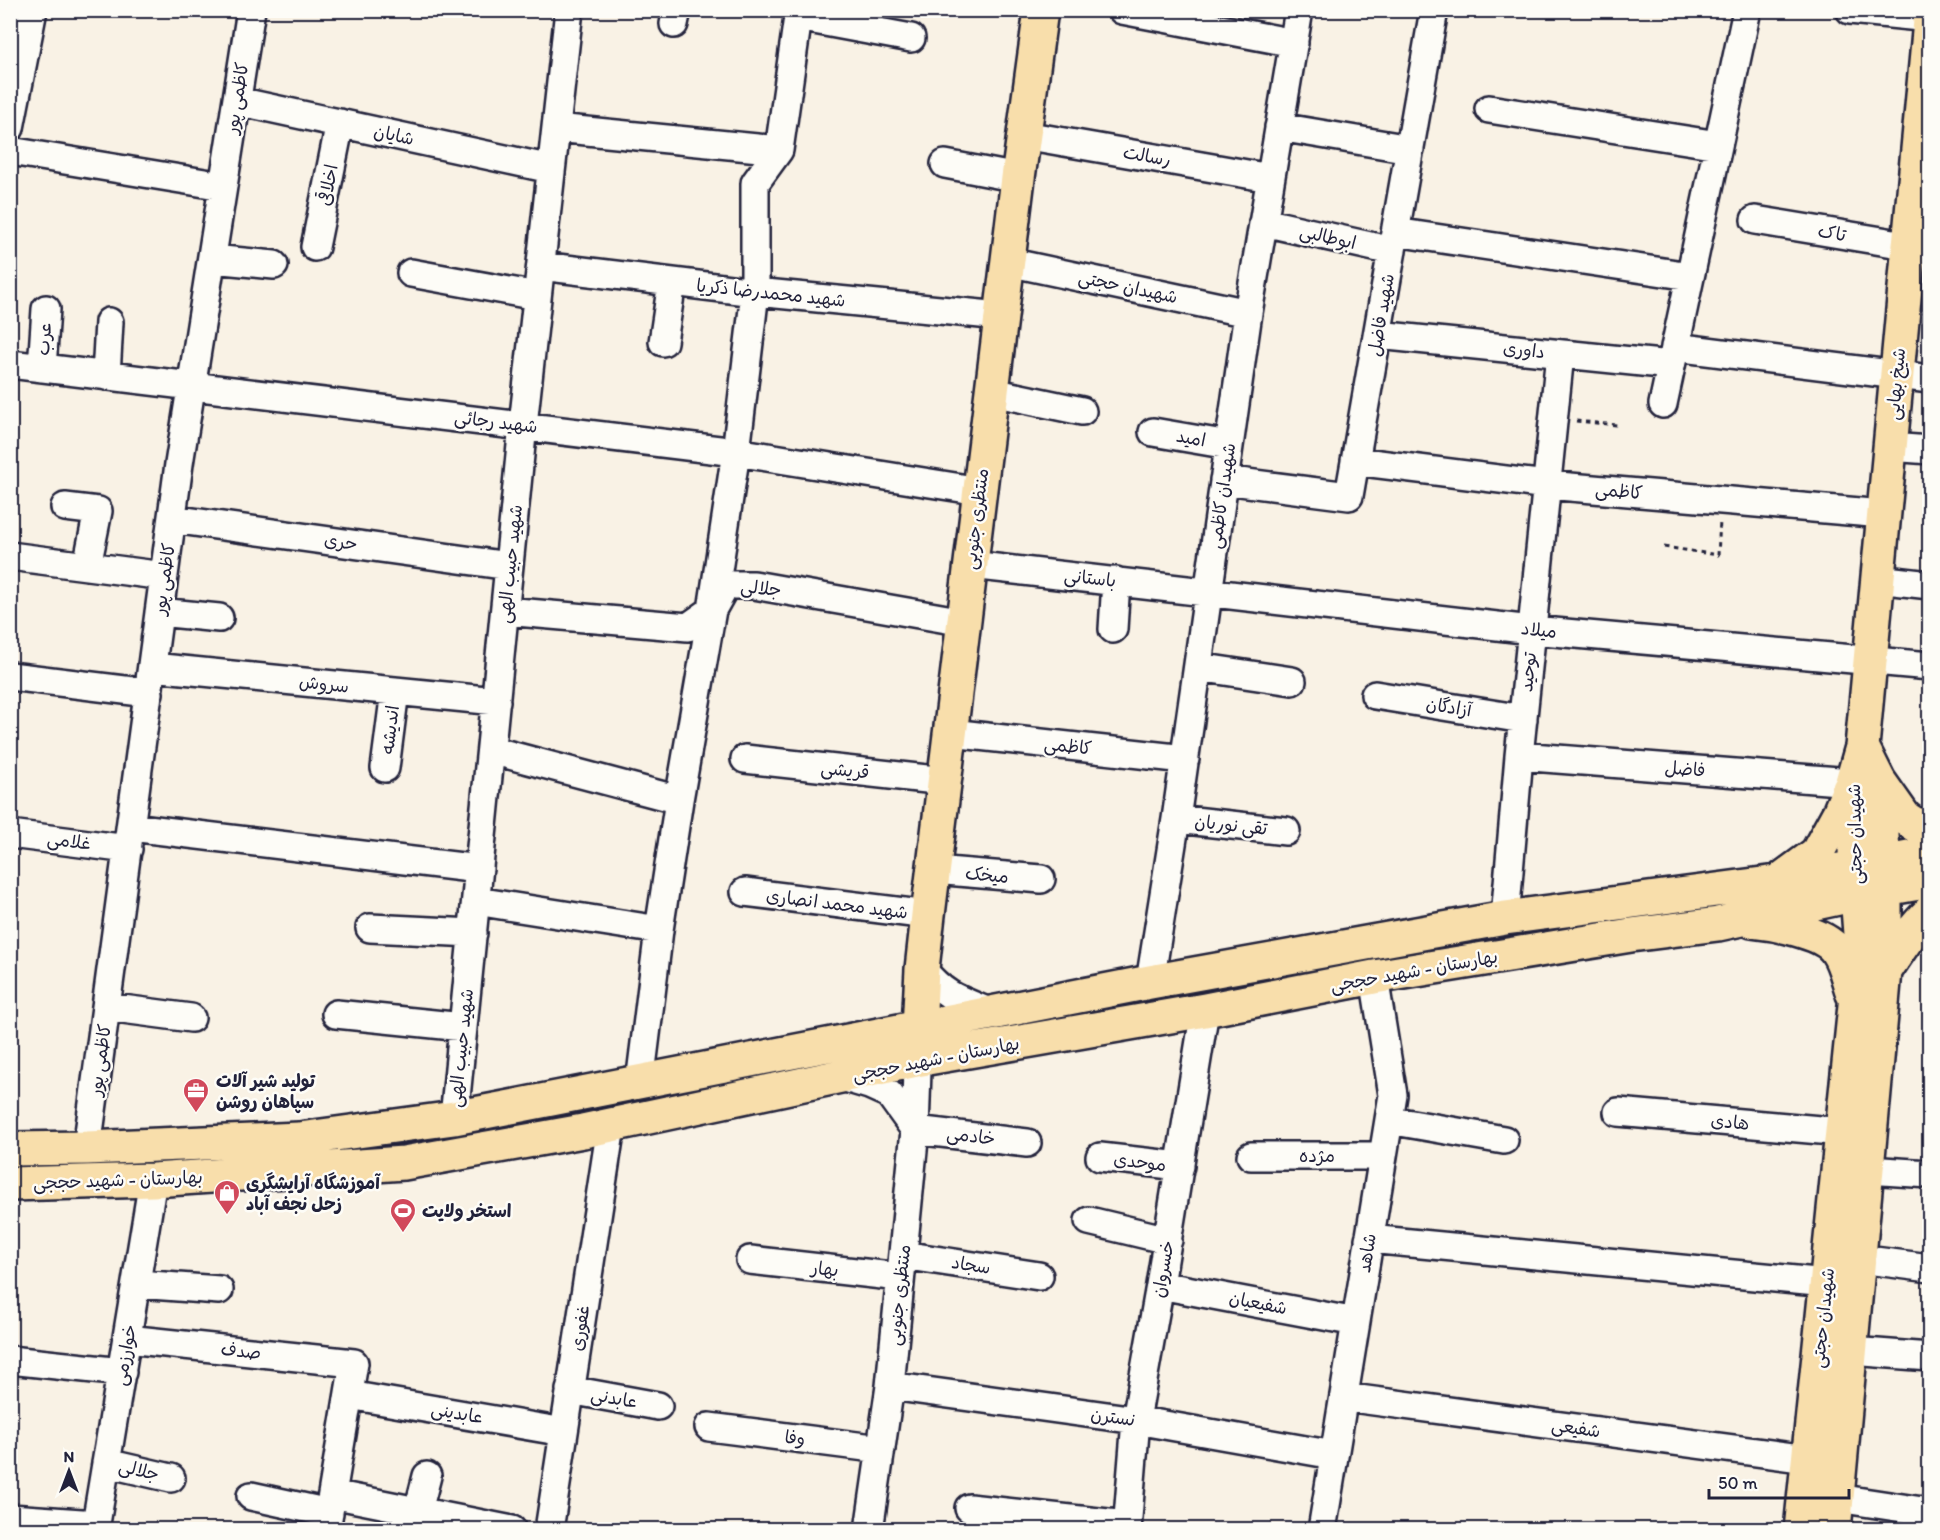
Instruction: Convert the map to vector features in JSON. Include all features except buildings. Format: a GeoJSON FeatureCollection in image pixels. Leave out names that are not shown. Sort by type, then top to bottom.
{"type":"FeatureCollection","features":[{"type":"Feature","properties":{"kind":"main road","name":"منتظری جنوبی"},"geometry":{"type":"LineString","coordinates":[[918,1045],[922,969],[928,915],[1018,178],[1041,10]]}},
{"type":"Feature","properties":{"kind":"main road","name":"شیخ بهایی"},"geometry":{"type":"LineString","coordinates":[[1862,747],[1896,375],[1919,248],[1929,19]]}},
{"type":"Feature","properties":{"kind":"main road","name":"شهیدان حجتی"},"geometry":{"type":"LineString","coordinates":[[1834,1530],[1885,971],[1870,878],[1862,747]]}},
{"type":"Feature","properties":{"kind":"main road"},"geometry":{"type":"LineString","coordinates":[[1777,882],[1817,853],[1839,813],[1865,781],[1905,818],[1929,834]]}},
{"type":"Feature","properties":{"kind":"main road"},"geometry":{"type":"LineString","coordinates":[[1870,878],[1929,853]]}},
{"type":"Feature","properties":{"kind":"main road","name":"شهیدان حجتی"},"geometry":{"type":"LineString","coordinates":[[1801,1530],[1870,878]]}},
{"type":"Feature","properties":{"kind":"main road"},"geometry":{"type":"LineString","coordinates":[[1870,878],[1929,881]]}},
{"type":"Feature","properties":{"kind":"main road","name":"بهارستان - شهید حججی"},"geometry":{"type":"LineString","coordinates":[[10,1184],[153,1180],[404,1163],[611,1126],[842,1077],[992,1013],[1150,982],[1505,918],[1777,882],[1870,878]]}},
{"type":"Feature","properties":{"kind":"main road","name":"بهارستان - شهید حججی"},"geometry":{"type":"LineString","coordinates":[[10,1149],[299,1139],[454,1118],[640,1083],[918,1045],[1205,1010],[1374,977],[1632,935],[1718,924],[1870,878]]}},
{"type":"Feature","properties":{"kind":"main road"},"geometry":{"type":"LineString","coordinates":[[1885,971],[1918,923],[1929,912]]}},
{"type":"Feature","properties":{"kind":"main road"},"geometry":{"type":"LineString","coordinates":[[1718,924],[1753,920],[1784,926],[1816,936],[1835,948],[1857,1002]]}},
{"type":"Feature","properties":{"kind":"street"},"geometry":{"type":"LineString","coordinates":[[10,128],[33,10]]}},
{"type":"Feature","properties":{"kind":"street","name":"کاظمی پور"},"geometry":{"type":"LineString","coordinates":[[87,1148],[191,387],[251,10]]}},
{"type":"Feature","properties":{"kind":"street","name":"شهید حبیب الهی"},"geometry":{"type":"LineString","coordinates":[[454,1118],[523,426],[569,10]]}},
{"type":"Feature","properties":{"kind":"street"},"geometry":{"type":"LineString","coordinates":[[1122,10],[1293,43]]}},
{"type":"Feature","properties":{"kind":"street","name":"شهیدان کاظمی"},"geometry":{"type":"LineString","coordinates":[[1150,982],[1185,759],[1248,313],[1299,10]]}},
{"type":"Feature","properties":{"kind":"street","name":"شهید فاضل"},"geometry":{"type":"LineString","coordinates":[[1224,480],[1349,496],[1434,10]]}},
{"type":"Feature","properties":{"kind":"street"},"geometry":{"type":"LineString","coordinates":[[1663,404],[1747,10]]}},
{"type":"Feature","properties":{"kind":"street"},"geometry":{"type":"LineString","coordinates":[[1850,10],[1929,19]]}},
{"type":"Feature","properties":{"kind":"street"},"geometry":{"type":"LineString","coordinates":[[640,1083],[658,930],[736,452],[755,292],[755,183],[778,150],[798,14],[911,38]]}},
{"type":"Feature","properties":{"kind":"street","name":"شایان"},"geometry":{"type":"LineString","coordinates":[[237,101],[551,170]]}},
{"type":"Feature","properties":{"kind":"street"},"geometry":{"type":"LineString","coordinates":[[1489,109],[1718,145]]}},
{"type":"Feature","properties":{"kind":"street","name":"اخلاقی"},"geometry":{"type":"LineString","coordinates":[[315,247],[340,123]]}},
{"type":"Feature","properties":{"kind":"street"},"geometry":{"type":"LineString","coordinates":[[1279,127],[1410,149]]}},
{"type":"Feature","properties":{"kind":"street"},"geometry":{"type":"LineString","coordinates":[[556,128],[778,150]]}},
{"type":"Feature","properties":{"kind":"street","name":"رسالت"},"geometry":{"type":"LineString","coordinates":[[1024,135],[1270,178]]}},
{"type":"Feature","properties":{"kind":"street"},"geometry":{"type":"LineString","coordinates":[[10,151],[223,186]]}},
{"type":"Feature","properties":{"kind":"street"},"geometry":{"type":"LineString","coordinates":[[945,164],[1018,178]]}},
{"type":"Feature","properties":{"kind":"street","name":"تاک"},"geometry":{"type":"LineString","coordinates":[[1755,220],[1919,248]]}},
{"type":"Feature","properties":{"kind":"street","name":"ابوطالبی"},"geometry":{"type":"LineString","coordinates":[[1263,222],[1394,242],[1690,276]]}},
{"type":"Feature","properties":{"kind":"street"},"geometry":{"type":"LineString","coordinates":[[212,259],[274,265]]}},
{"type":"Feature","properties":{"kind":"street","name":"شهیدان حجتی"},"geometry":{"type":"LineString","coordinates":[[1008,262],[1248,313]]}},
{"type":"Feature","properties":{"kind":"street","name":"شهید محمدرضا ذکریا"},"geometry":{"type":"LineString","coordinates":[[541,266],[755,292],[1001,316]]}},
{"type":"Feature","properties":{"kind":"street"},"geometry":{"type":"LineString","coordinates":[[411,273],[537,296]]}},
{"type":"Feature","properties":{"kind":"street"},"geometry":{"type":"LineString","coordinates":[[663,342],[672,282]]}},
{"type":"Feature","properties":{"kind":"street","name":"عرب"},"geometry":{"type":"LineString","coordinates":[[42,368],[46,309]]}},
{"type":"Feature","properties":{"kind":"street"},"geometry":{"type":"LineString","coordinates":[[106,376],[109,322]]}},
{"type":"Feature","properties":{"kind":"street","name":"داوری"},"geometry":{"type":"LineString","coordinates":[[1378,335],[1560,354],[1673,356],[1929,379]]}},
{"type":"Feature","properties":{"kind":"street","name":"توحید"},"geometry":{"type":"LineString","coordinates":[[1505,918],[1560,354]]}},
{"type":"Feature","properties":{"kind":"street","name":"شهید رجائی"},"geometry":{"type":"LineString","coordinates":[[10,364],[736,452],[980,491]]}},
{"type":"Feature","properties":{"kind":"street"},"geometry":{"type":"LineString","coordinates":[[992,392],[1082,411]]}},
{"type":"Feature","properties":{"kind":"street","name":"امید"},"geometry":{"type":"LineString","coordinates":[[1153,432],[1229,445]]}},
{"type":"Feature","properties":{"kind":"street"},"geometry":{"type":"LineString","coordinates":[[1890,447],[1929,450]]}},
{"type":"Feature","properties":{"kind":"street","name":"کاظمی"},"geometry":{"type":"LineString","coordinates":[[1356,460],[1547,485],[1883,514]]}},
{"type":"Feature","properties":{"kind":"street"},"geometry":{"type":"LineString","coordinates":[[65,507],[98,512],[87,566]]}},
{"type":"Feature","properties":{"kind":"street","name":"حری"},"geometry":{"type":"LineString","coordinates":[[172,519],[509,566]]}},
{"type":"Feature","properties":{"kind":"street"},"geometry":{"type":"LineString","coordinates":[[10,555],[164,576]]}},
{"type":"Feature","properties":{"kind":"street","name":"باستانی"},"geometry":{"type":"LineString","coordinates":[[971,565],[1208,591]]}},
{"type":"Feature","properties":{"kind":"street"},"geometry":{"type":"LineString","coordinates":[[1877,579],[1929,585]]}},
{"type":"Feature","properties":{"kind":"street"},"geometry":{"type":"LineString","coordinates":[[1113,629],[1116,581]]}},
{"type":"Feature","properties":{"kind":"street","name":"جلالی"},"geometry":{"type":"LineString","coordinates":[[505,611],[688,627],[712,610],[726,585],[754,585],[964,622]]}},
{"type":"Feature","properties":{"kind":"street","name":"میلاد"},"geometry":{"type":"LineString","coordinates":[[1208,591],[1532,630],[1929,666]]}},
{"type":"Feature","properties":{"kind":"street"},"geometry":{"type":"LineString","coordinates":[[159,612],[219,618]]}},
{"type":"Feature","properties":{"kind":"street"},"geometry":{"type":"LineString","coordinates":[[1198,667],[1292,681]]}},
{"type":"Feature","properties":{"kind":"street","name":"سروش"},"geometry":{"type":"LineString","coordinates":[[10,676],[395,691],[496,701]]}},
{"type":"Feature","properties":{"kind":"street","name":"اندیشه"},"geometry":{"type":"LineString","coordinates":[[385,768],[395,691]]}},
{"type":"Feature","properties":{"kind":"street","name":"آزادگان"},"geometry":{"type":"LineString","coordinates":[[1375,695],[1523,719]]}},
{"type":"Feature","properties":{"kind":"street","name":"کاظمی"},"geometry":{"type":"LineString","coordinates":[[951,733],[1185,759]]}},
{"type":"Feature","properties":{"kind":"street"},"geometry":{"type":"LineString","coordinates":[[491,750],[679,800]]}},
{"type":"Feature","properties":{"kind":"street","name":"فاضل"},"geometry":{"type":"LineString","coordinates":[[1519,756],[1865,781]]}},
{"type":"Feature","properties":{"kind":"street","name":"قریشی"},"geometry":{"type":"LineString","coordinates":[[745,759],[945,781]]}},
{"type":"Feature","properties":{"kind":"street","name":"تقی نوریان"},"geometry":{"type":"LineString","coordinates":[[1176,819],[1286,831]]}},
{"type":"Feature","properties":{"kind":"street","name":"غلامی"},"geometry":{"type":"LineString","coordinates":[[10,834],[130,838],[479,869]]}},
{"type":"Feature","properties":{"kind":"street","name":"میخک"},"geometry":{"type":"LineString","coordinates":[[934,870],[1041,879]]}},
{"type":"Feature","properties":{"kind":"street","name":"شهید محمد انصاری"},"geometry":{"type":"LineString","coordinates":[[745,892],[928,915]]}},
{"type":"Feature","properties":{"kind":"street"},"geometry":{"type":"LineString","coordinates":[[476,901],[658,930]]}},
{"type":"Feature","properties":{"kind":"street"},"geometry":{"type":"LineString","coordinates":[[370,928],[473,933]]}},
{"type":"Feature","properties":{"kind":"street"},"geometry":{"type":"LineString","coordinates":[[922,969],[936,986],[953,998],[992,1013]]}},
{"type":"Feature","properties":{"kind":"street","name":"شاهد"},"geometry":{"type":"LineString","coordinates":[[1322,1530],[1392,1095],[1374,977]]}},
{"type":"Feature","properties":{"kind":"street"},"geometry":{"type":"LineString","coordinates":[[107,1007],[191,1018]]}},
{"type":"Feature","properties":{"kind":"street","name":"خسروان"},"geometry":{"type":"LineString","coordinates":[[1127,1527],[1136,1420],[1205,1010]]}},
{"type":"Feature","properties":{"kind":"street"},"geometry":{"type":"LineString","coordinates":[[336,1014],[463,1028]]}},
{"type":"Feature","properties":{"kind":"street","name":"منتظری جنوبی"},"geometry":{"type":"LineString","coordinates":[[869,1530],[890,1386],[915,1130],[918,1045]]}},
{"type":"Feature","properties":{"kind":"street"},"geometry":{"type":"LineString","coordinates":[[842,1077],[889,1094],[915,1130]]}},
{"type":"Feature","properties":{"kind":"street","name":"هادی"},"geometry":{"type":"LineString","coordinates":[[1618,1112],[1843,1132]]}},
{"type":"Feature","properties":{"kind":"street"},"geometry":{"type":"LineString","coordinates":[[1389,1120],[1504,1140]]}},
{"type":"Feature","properties":{"kind":"street","name":"غفوری"},"geometry":{"type":"LineString","coordinates":[[549,1530],[611,1126]]}},
{"type":"Feature","properties":{"kind":"street","name":"خادمی"},"geometry":{"type":"LineString","coordinates":[[915,1130],[1027,1143]]}},
{"type":"Feature","properties":{"kind":"street","name":"مژده"},"geometry":{"type":"LineString","coordinates":[[1251,1156],[1383,1156]]}},
{"type":"Feature","properties":{"kind":"street","name":"موحدی"},"geometry":{"type":"LineString","coordinates":[[1100,1157],[1180,1166]]}},
{"type":"Feature","properties":{"kind":"street"},"geometry":{"type":"LineString","coordinates":[[1867,1170],[1929,1174]]}},
{"type":"Feature","properties":{"kind":"street","name":"خوارزمی"},"geometry":{"type":"LineString","coordinates":[[96,1527],[153,1180]]}},
{"type":"Feature","properties":{"kind":"street"},"geometry":{"type":"LineString","coordinates":[[1089,1221],[1168,1240]]}},
{"type":"Feature","properties":{"kind":"street"},"geometry":{"type":"LineString","coordinates":[[1369,1239],[1827,1282]]}},
{"type":"Feature","properties":{"kind":"street"},"geometry":{"type":"LineString","coordinates":[[1859,1259],[1929,1268]]}},
{"type":"Feature","properties":{"kind":"street","name":"بهار"},"geometry":{"type":"LineString","coordinates":[[750,1260],[902,1266]]}},
{"type":"Feature","properties":{"kind":"street","name":"سجاد"},"geometry":{"type":"LineString","coordinates":[[902,1266],[1039,1276]]}},
{"type":"Feature","properties":{"kind":"street"},"geometry":{"type":"LineString","coordinates":[[137,1284],[219,1290]]}},
{"type":"Feature","properties":{"kind":"street","name":"شفیعیان"},"geometry":{"type":"LineString","coordinates":[[1160,1285],[1356,1322]]}},
{"type":"Feature","properties":{"kind":"street","name":"صدف"},"geometry":{"type":"LineString","coordinates":[[127,1339],[354,1363],[349,1395]]}},
{"type":"Feature","properties":{"kind":"street"},"geometry":{"type":"LineString","coordinates":[[1851,1350],[1929,1357]]}},
{"type":"Feature","properties":{"kind":"street"},"geometry":{"type":"LineString","coordinates":[[10,1360],[122,1372]]}},
{"type":"Feature","properties":{"kind":"street","name":"نسترن"},"geometry":{"type":"LineString","coordinates":[[890,1386],[1136,1420],[1334,1455]]}},
{"type":"Feature","properties":{"kind":"street","name":"عابدنی"},"geometry":{"type":"LineString","coordinates":[[570,1390],[658,1406]]}},
{"type":"Feature","properties":{"kind":"street"},"geometry":{"type":"LineString","coordinates":[[329,1512],[349,1395]]}},
{"type":"Feature","properties":{"kind":"street","name":"عابدینی"},"geometry":{"type":"LineString","coordinates":[[349,1395],[564,1431]]}},
{"type":"Feature","properties":{"kind":"street","name":"شفیعی"},"geometry":{"type":"LineString","coordinates":[[1344,1397],[1808,1460]]}},
{"type":"Feature","properties":{"kind":"street","name":"وفا"},"geometry":{"type":"LineString","coordinates":[[710,1428],[881,1449]]}},
{"type":"Feature","properties":{"kind":"street","name":"جلالی"},"geometry":{"type":"LineString","coordinates":[[106,1463],[171,1478]]}},
{"type":"Feature","properties":{"kind":"street"},"geometry":{"type":"LineString","coordinates":[[418,1511],[427,1476]]}},
{"type":"Feature","properties":{"kind":"street"},"geometry":{"type":"LineString","coordinates":[[252,1496],[329,1512],[418,1511],[512,1530]]}},
{"type":"Feature","properties":{"kind":"street"},"geometry":{"type":"LineString","coordinates":[[1837,1498],[1929,1512]]}},
{"type":"Feature","properties":{"kind":"street"},"geometry":{"type":"LineString","coordinates":[[969,1508],[1127,1527]]}},
{"type":"Feature","properties":{"kind":"street"},"geometry":{"type":"LineString","coordinates":[[10,1518],[96,1527]]}},
{"type":"Feature","properties":{"kind":"path"},"geometry":{"type":"LineString","coordinates":[[1554,418],[1617,425]]}},
{"type":"Feature","properties":{"kind":"path"},"geometry":{"type":"LineString","coordinates":[[1664,548],[1718,555],[1721,500]]}},
{"type":"Feature","properties":{"kind":"place","name":"تولید شیر آلات سپاهان روشن"},"geometry":{"type":"Point","coordinates":[196,1114]}},
{"type":"Feature","properties":{"kind":"place","name":"آموزشگاه آرایشگری زحل نجف آباد"},"geometry":{"type":"Point","coordinates":[227,1216]}},
{"type":"Feature","properties":{"kind":"place","name":"استخر ولایت"},"geometry":{"type":"Point","coordinates":[403,1234]}}]}
